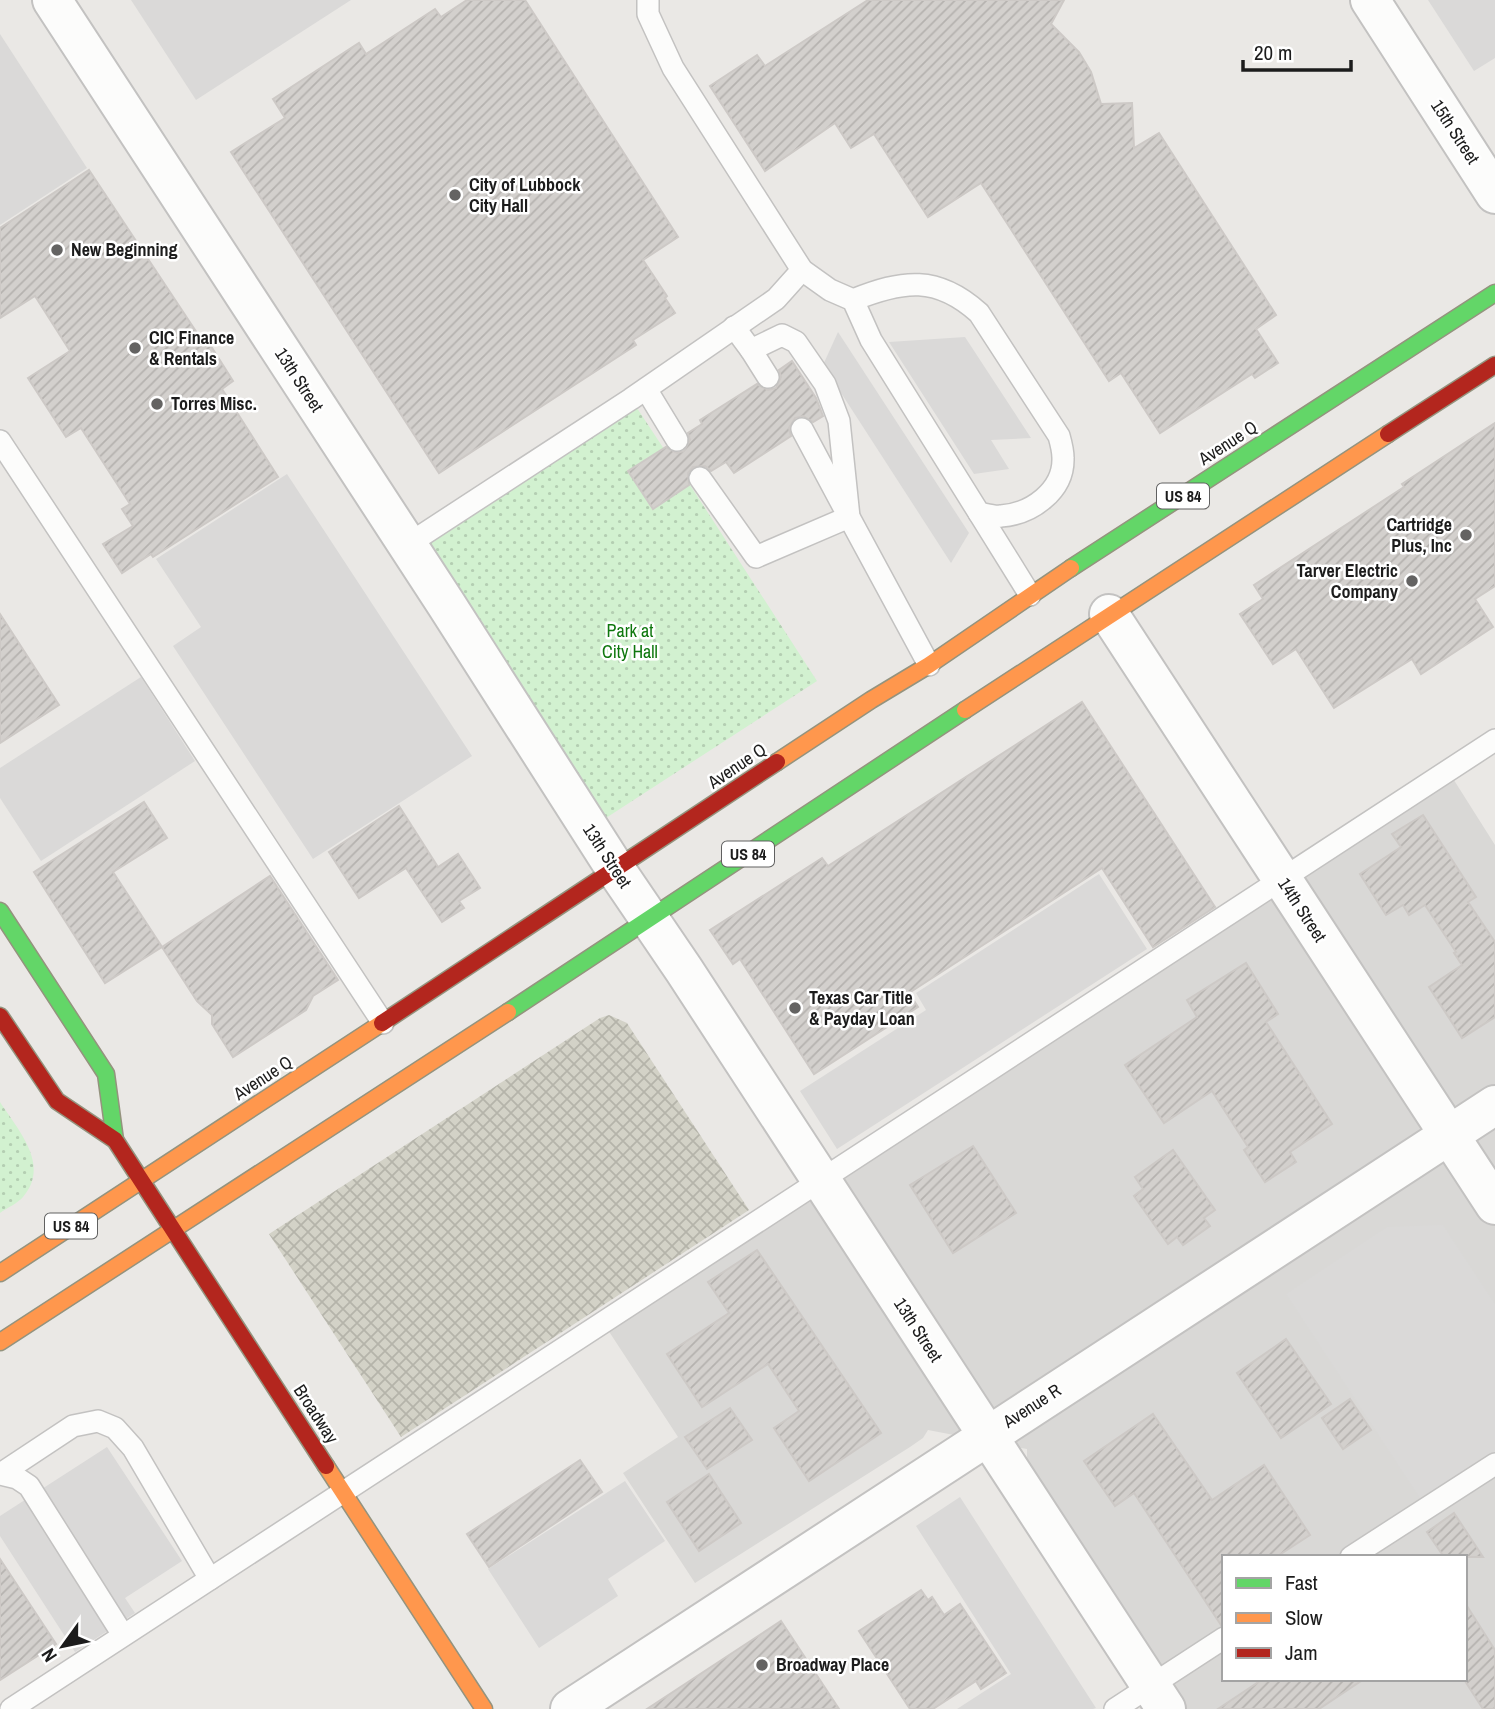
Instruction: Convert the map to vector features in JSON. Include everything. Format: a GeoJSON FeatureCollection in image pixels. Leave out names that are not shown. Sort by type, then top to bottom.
{"type":"FeatureCollection","features":[{"type":"Feature","properties":{"kind":"main road","name":"Avenue Q"},"geometry":{"type":"LineString","coordinates":[[0,1273],[871,700],[929,665],[1030,595],[1495,293]]}},
{"type":"Feature","properties":{"kind":"main road","name":"US 84"},"geometry":{"type":"LineString","coordinates":[[0,1342],[650,920],[1110,614],[1495,365]]}},
{"type":"Feature","properties":{"kind":"main road","name":"Broadway"},"geometry":{"type":"LineString","coordinates":[[0,911],[106,1073],[115,1140]]}},
{"type":"Feature","properties":{"kind":"main road","name":"Broadway"},"geometry":{"type":"LineString","coordinates":[[0,1016],[57,1101],[115,1140],[484,1709]]}},
{"type":"Feature","properties":{"kind":"street","name":"13th Street"},"geometry":{"type":"LineString","coordinates":[[52,0],[616,870],[1158,1697]]}},
{"type":"Feature","properties":{"kind":"street","name":"15th Street"},"geometry":{"type":"LineString","coordinates":[[1370,0],[1495,194]]}},
{"type":"Feature","properties":{"kind":"street","name":"14th Street"},"geometry":{"type":"LineString","coordinates":[[1110,614],[1495,1205]]}},
{"type":"Feature","properties":{"kind":"street","name":"Avenue R"},"geometry":{"type":"LineString","coordinates":[[570,1709],[1495,1105]]}},
{"type":"Feature","properties":{"kind":"lane"},"geometry":{"type":"LineString","coordinates":[[648,0],[648,14],[673,68],[802,270],[830,290],[853,300],[871,340],[1030,595]]}},
{"type":"Feature","properties":{"kind":"lane"},"geometry":{"type":"LineString","coordinates":[[407,545],[646,389],[776,299],[802,270]]}},
{"type":"Feature","properties":{"kind":"lane"},"geometry":{"type":"LineString","coordinates":[[853,300],[876,291],[908,284],[937,287],[962,298],[979,313],[1059,436],[1064,459],[1058,482],[1045,500],[1025,510],[1000,516],[979,513]]}},
{"type":"Feature","properties":{"kind":"lane"},"geometry":{"type":"LineString","coordinates":[[734,327],[768,377]]}},
{"type":"Feature","properties":{"kind":"lane"},"geometry":{"type":"LineString","coordinates":[[751,350],[782,335],[796,342],[825,384],[839,421],[849,517]]}},
{"type":"Feature","properties":{"kind":"lane"},"geometry":{"type":"LineString","coordinates":[[646,389],[677,440]]}},
{"type":"Feature","properties":{"kind":"lane"},"geometry":{"type":"LineString","coordinates":[[802,429],[929,665]]}},
{"type":"Feature","properties":{"kind":"lane"},"geometry":{"type":"LineString","coordinates":[[0,441],[383,1023]]}},
{"type":"Feature","properties":{"kind":"lane"},"geometry":{"type":"LineString","coordinates":[[701,478],[756,557],[849,517]]}},
{"type":"Feature","properties":{"kind":"lane"},"geometry":{"type":"LineString","coordinates":[[11,1709],[1495,740]]}},
{"type":"Feature","properties":{"kind":"lane"},"geometry":{"type":"LineString","coordinates":[[1,1474],[73,1426],[98,1421],[115,1428],[133,1448],[210,1579]]}},
{"type":"Feature","properties":{"kind":"lane"},"geometry":{"type":"LineString","coordinates":[[1354,1555],[1495,1464]]}},
{"type":"Feature","properties":{"kind":"lane"},"geometry":{"type":"LineString","coordinates":[[1,1474],[17,1478],[29,1486],[123,1636]]}},
{"type":"Feature","properties":{"kind":"lane"},"geometry":{"type":"LineString","coordinates":[[1115,1709],[1158,1697],[1222,1641]]}},
{"type":"Feature","properties":{"kind":"shaded area"},"geometry":{"type":"Polygon","coordinates":[[[131,0],[351,0],[196,100],[131,0]]]}},
{"type":"Feature","properties":{"kind":"shaded area"},"geometry":{"type":"Polygon","coordinates":[[[1428,0],[1495,0],[1495,58],[1474,71],[1428,0]]]}},
{"type":"Feature","properties":{"kind":"shaded area"},"geometry":{"type":"Polygon","coordinates":[[[0,34],[87,168],[0,225],[0,34]]]}},
{"type":"Feature","properties":{"kind":"shaded area"},"geometry":{"type":"Polygon","coordinates":[[[838,332],[969,533],[951,563],[823,365],[838,332]]]}},
{"type":"Feature","properties":{"kind":"shaded area"},"geometry":{"type":"Polygon","coordinates":[[[965,337],[1031,438],[991,440],[1009,469],[974,474],[889,342],[965,337]]]}},
{"type":"Feature","properties":{"kind":"shaded area"},"geometry":{"type":"Polygon","coordinates":[[[287,474],[472,756],[313,859],[173,646],[201,627],[156,559],[287,474]]]}},
{"type":"Feature","properties":{"kind":"shaded area"},"geometry":{"type":"Polygon","coordinates":[[[141,677],[195,761],[41,861],[0,798],[0,768],[141,677]]]}},
{"type":"Feature","properties":{"kind":"shaded area"},"geometry":{"type":"Polygon","coordinates":[[[1452,777],[1495,845],[1495,1709],[1145,1709],[1027,1463],[1027,1449],[928,1430],[923,1438],[910,1447],[695,1583],[623,1473],[678,1437],[608,1330],[1452,777]]]}},
{"type":"Feature","properties":{"kind":"shaded area"},"geometry":{"type":"Polygon","coordinates":[[[1099,874],[1147,949],[837,1149],[800,1091],[926,1010],[916,993],[1099,874]]]}},
{"type":"Feature","properties":{"kind":"shaded area"},"geometry":{"type":"Polygon","coordinates":[[[609,1015],[627,1023],[749,1210],[401,1437],[269,1234],[600,1018],[609,1015]]]}},
{"type":"Feature","properties":{"kind":"shaded area"},"geometry":{"type":"Polygon","coordinates":[[[1443,1225],[1495,1304],[1495,1455],[1423,1503],[1286,1294],[1387,1227],[1443,1225]]]}},
{"type":"Feature","properties":{"kind":"shaded area"},"geometry":{"type":"Polygon","coordinates":[[[107,1447],[182,1561],[125,1598],[135,1613],[75,1652],[0,1536],[0,1516],[107,1447]]]}},
{"type":"Feature","properties":{"kind":"shaded area"},"geometry":{"type":"Polygon","coordinates":[[[625,1481],[665,1541],[608,1579],[618,1596],[539,1648],[488,1569],[625,1481]]]}},
{"type":"Feature","properties":{"kind":"shaded area"},"geometry":{"type":"Polygon","coordinates":[[[960,1497],[1096,1708],[957,1709],[1011,1674],[916,1526],[960,1497]]]}},
{"type":"Feature","properties":{"kind":"green space","name":"Park at City Hall"},"geometry":{"type":"Polygon","coordinates":[[[631,399],[664,449],[628,471],[652,509],[690,485],[817,681],[589,829],[407,545],[631,399]]]}},
{"type":"Feature","properties":{"kind":"green space"},"geometry":{"type":"Polygon","coordinates":[[[0,1102],[29,1148],[34,1173],[31,1185],[23,1197],[0,1213],[0,1102]]]}},
{"type":"Feature","properties":{"kind":"building","name":"City of Lubbock City Hall"},"geometry":{"type":"Polygon","coordinates":[[[467,0],[525,0],[678,237],[643,260],[675,313],[633,340],[636,345],[439,473],[231,152],[285,118],[273,99],[359,43],[366,54],[435,9],[441,17],[467,0]]]}},
{"type":"Feature","properties":{"kind":"building"},"geometry":{"type":"Polygon","coordinates":[[[868,0],[1064,0],[1051,24],[1079,52],[1091,72],[1101,104],[1132,103],[1134,148],[1159,133],[1276,315],[1256,329],[1278,363],[1255,378],[1252,374],[1160,433],[1121,373],[1109,381],[981,183],[928,217],[874,134],[851,148],[835,123],[765,171],[710,86],[757,55],[765,66],[868,0]]]}},
{"type":"Feature","properties":{"kind":"building"},"geometry":{"type":"Polygon","coordinates":[[[89,170],[205,345],[209,343],[233,381],[222,389],[278,477],[153,557],[151,554],[122,573],[103,544],[133,526],[122,509],[130,504],[81,428],[66,437],[28,378],[70,351],[35,296],[0,318],[0,228],[89,170]]]}},
{"type":"Feature","properties":{"kind":"building"},"geometry":{"type":"Polygon","coordinates":[[[792,361],[816,398],[823,416],[813,422],[803,416],[795,418],[789,428],[791,436],[734,473],[726,462],[711,471],[705,466],[693,467],[688,473],[689,485],[653,509],[628,471],[666,447],[677,453],[684,451],[690,440],[688,433],[702,424],[700,420],[757,384],[768,390],[776,388],[781,377],[779,370],[792,361]]]}},
{"type":"Feature","properties":{"kind":"building"},"geometry":{"type":"Polygon","coordinates":[[[1495,423],[1495,586],[1475,599],[1493,627],[1421,674],[1412,659],[1334,708],[1296,649],[1273,664],[1240,614],[1263,599],[1254,585],[1404,487],[1402,484],[1495,423]]]}},
{"type":"Feature","properties":{"kind":"building"},"geometry":{"type":"Polygon","coordinates":[[[0,614],[59,705],[0,743],[0,614]]]}},
{"type":"Feature","properties":{"kind":"building"},"geometry":{"type":"Polygon","coordinates":[[[1082,702],[1215,907],[1153,947],[1102,868],[909,993],[918,1007],[814,1074],[740,959],[733,964],[710,930],[822,858],[828,866],[1082,702]]]}},
{"type":"Feature","properties":{"kind":"building"},"geometry":{"type":"Polygon","coordinates":[[[144,802],[167,838],[113,872],[162,947],[105,983],[34,872],[144,802]]]}},
{"type":"Feature","properties":{"kind":"building"},"geometry":{"type":"Polygon","coordinates":[[[399,806],[438,867],[458,854],[480,888],[459,901],[464,908],[442,922],[406,868],[359,898],[329,852],[399,806]]]}},
{"type":"Feature","properties":{"kind":"building"},"geometry":{"type":"Polygon","coordinates":[[[1423,815],[1476,897],[1468,902],[1495,942],[1495,1017],[1462,1038],[1429,987],[1462,965],[1454,953],[1456,952],[1425,905],[1409,915],[1403,905],[1386,915],[1360,874],[1401,847],[1392,834],[1423,815]]]}},
{"type":"Feature","properties":{"kind":"building"},"geometry":{"type":"Polygon","coordinates":[[[270,876],[338,980],[313,996],[306,1010],[233,1057],[212,1024],[212,1015],[197,1001],[162,947],[270,876]]]}},
{"type":"Feature","properties":{"kind":"building"},"geometry":{"type":"Polygon","coordinates":[[[1246,963],[1278,1014],[1266,1022],[1332,1124],[1290,1152],[1296,1162],[1265,1182],[1244,1150],[1248,1147],[1212,1091],[1164,1123],[1125,1065],[1197,1017],[1187,1000],[1246,963]]]}},
{"type":"Feature","properties":{"kind":"building"},"geometry":{"type":"Polygon","coordinates":[[[973,1146],[1016,1213],[953,1253],[910,1185],[973,1146]]]}},
{"type":"Feature","properties":{"kind":"building"},"geometry":{"type":"Polygon","coordinates":[[[1173,1150],[1215,1210],[1204,1218],[1210,1226],[1183,1245],[1177,1237],[1168,1244],[1134,1196],[1143,1189],[1135,1177],[1173,1150]]]}},
{"type":"Feature","properties":{"kind":"building"},"geometry":{"type":"Polygon","coordinates":[[[757,1250],[881,1433],[809,1481],[774,1428],[799,1411],[768,1364],[702,1407],[667,1354],[729,1313],[708,1282],[757,1250]]]}},
{"type":"Feature","properties":{"kind":"building"},"geometry":{"type":"Polygon","coordinates":[[[1286,1339],[1331,1404],[1281,1438],[1237,1373],[1286,1339]]]}},
{"type":"Feature","properties":{"kind":"building"},"geometry":{"type":"Polygon","coordinates":[[[1350,1399],[1371,1430],[1343,1449],[1322,1418],[1350,1399]]]}},
{"type":"Feature","properties":{"kind":"building"},"geometry":{"type":"Polygon","coordinates":[[[730,1408],[752,1440],[707,1469],[685,1437],[730,1408]]]}},
{"type":"Feature","properties":{"kind":"building"},"geometry":{"type":"Polygon","coordinates":[[[1153,1414],[1212,1500],[1264,1465],[1310,1535],[1279,1555],[1222,1555],[1221,1625],[1134,1493],[1115,1506],[1084,1461],[1153,1414]]]}},
{"type":"Feature","properties":{"kind":"building"},"geometry":{"type":"Polygon","coordinates":[[[580,1460],[602,1492],[489,1567],[467,1534],[580,1460]]]}},
{"type":"Feature","properties":{"kind":"building"},"geometry":{"type":"Polygon","coordinates":[[[709,1474],[741,1523],[699,1551],[667,1502],[709,1474]]]}},
{"type":"Feature","properties":{"kind":"building"},"geometry":{"type":"Polygon","coordinates":[[[1454,1513],[1483,1557],[1443,1555],[1427,1532],[1454,1513]]]}},
{"type":"Feature","properties":{"kind":"building"},"geometry":{"type":"Polygon","coordinates":[[[0,1559],[56,1644],[0,1680],[0,1559]]]}},
{"type":"Feature","properties":{"kind":"building"},"geometry":{"type":"Polygon","coordinates":[[[921,1590],[928,1600],[932,1597],[944,1615],[960,1604],[1006,1673],[981,1689],[976,1681],[933,1709],[910,1709],[859,1631],[921,1590]]]}},
{"type":"Feature","properties":{"kind":"building"},"geometry":{"type":"Polygon","coordinates":[[[1467,1606],[1495,1650],[1495,1709],[1483,1709],[1465,1681],[1467,1606]]]}},
{"type":"Feature","properties":{"kind":"building","name":"Broadway Place"},"geometry":{"type":"Polygon","coordinates":[[[781,1621],[839,1709],[647,1709],[781,1621]]]}},
{"type":"Feature","properties":{"kind":"building"},"geometry":{"type":"Polygon","coordinates":[[[1260,1681],[1361,1681],[1319,1709],[1218,1709],[1260,1681]]]}},
{"type":"Feature","properties":{"kind":"traffic: fast"},"geometry":{"type":"LineString","coordinates":[[1071,568],[1495,293]]}},
{"type":"Feature","properties":{"kind":"traffic: fast"},"geometry":{"type":"LineString","coordinates":[[508,1012],[965,710]]}},
{"type":"Feature","properties":{"kind":"traffic: fast"},"geometry":{"type":"LineString","coordinates":[[0,911],[106,1074],[115,1140]]}},
{"type":"Feature","properties":{"kind":"traffic: slow"},"geometry":{"type":"LineString","coordinates":[[965,710],[1388,434]]}},
{"type":"Feature","properties":{"kind":"traffic: slow"},"geometry":{"type":"LineString","coordinates":[[777,762],[929,665],[1071,568]]}},
{"type":"Feature","properties":{"kind":"traffic: slow"},"geometry":{"type":"LineString","coordinates":[[0,1342],[508,1012]]}},
{"type":"Feature","properties":{"kind":"traffic: slow"},"geometry":{"type":"LineString","coordinates":[[0,1273],[382,1023]]}},
{"type":"Feature","properties":{"kind":"traffic: slow"},"geometry":{"type":"LineString","coordinates":[[326,1466],[484,1709]]}},
{"type":"Feature","properties":{"kind":"traffic: jam"},"geometry":{"type":"LineString","coordinates":[[1388,434],[1495,365]]}},
{"type":"Feature","properties":{"kind":"traffic: jam"},"geometry":{"type":"LineString","coordinates":[[382,1023],[777,762]]}},
{"type":"Feature","properties":{"kind":"traffic: jam"},"geometry":{"type":"LineString","coordinates":[[0,1016],[57,1101],[115,1140],[326,1466]]}},
{"type":"Feature","properties":{"kind":"place","name":"City of Lubbock City Hall"},"geometry":{"type":"Point","coordinates":[455,195]}},
{"type":"Feature","properties":{"kind":"place","name":"New Beginning"},"geometry":{"type":"Point","coordinates":[57,250]}},
{"type":"Feature","properties":{"kind":"place","name":"CIC Finance & Rentals"},"geometry":{"type":"Point","coordinates":[135,348]}},
{"type":"Feature","properties":{"kind":"place","name":"Torres Misc."},"geometry":{"type":"Point","coordinates":[157,404]}},
{"type":"Feature","properties":{"kind":"place","name":"Cartridge Plus, Inc"},"geometry":{"type":"Point","coordinates":[1466,535]}},
{"type":"Feature","properties":{"kind":"place","name":"Tarver Electric Company"},"geometry":{"type":"Point","coordinates":[1412,581]}},
{"type":"Feature","properties":{"kind":"place","name":"Texas Car Title & Payday Loan"},"geometry":{"type":"Point","coordinates":[795,1008]}},
{"type":"Feature","properties":{"kind":"place","name":"Broadway Place"},"geometry":{"type":"Point","coordinates":[762,1665]}}]}
